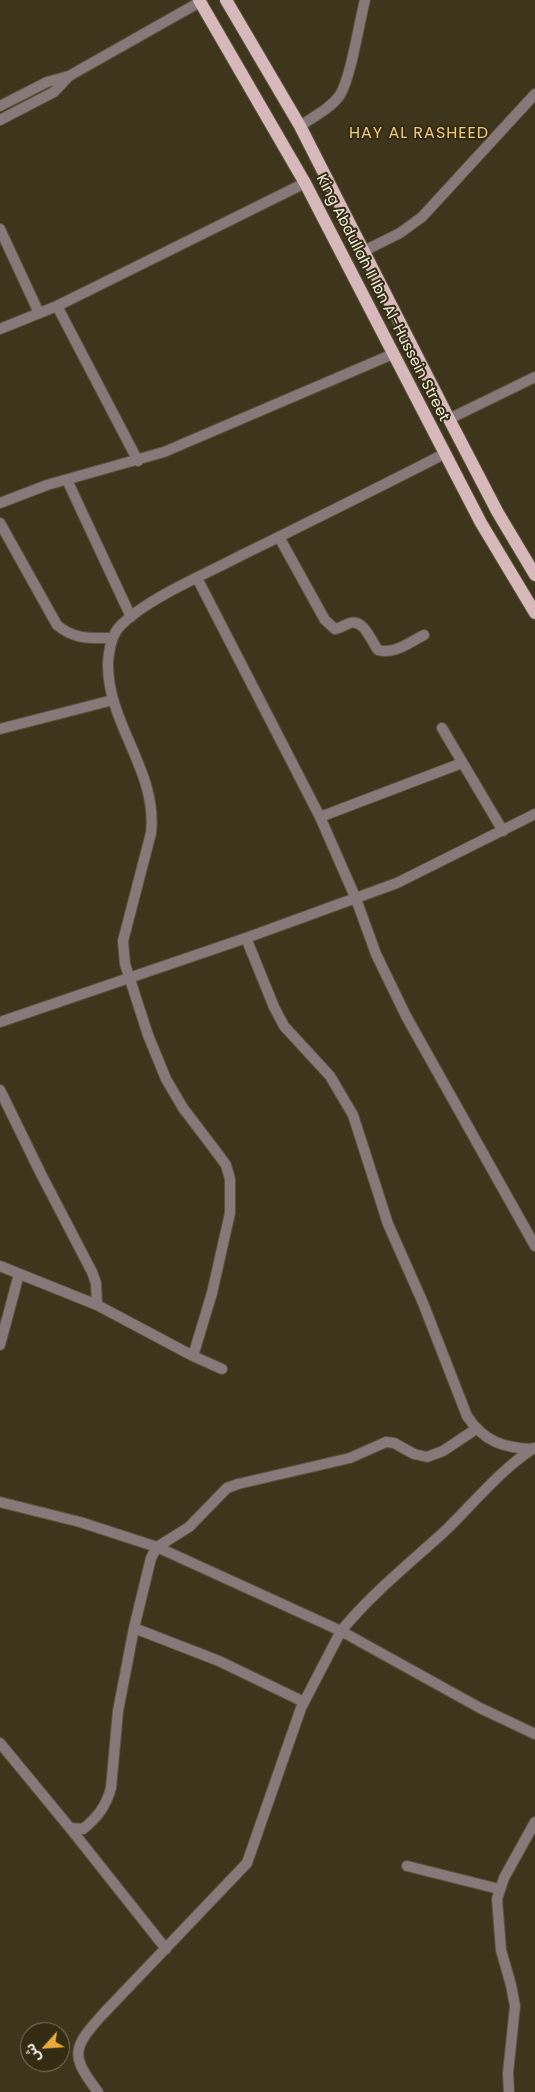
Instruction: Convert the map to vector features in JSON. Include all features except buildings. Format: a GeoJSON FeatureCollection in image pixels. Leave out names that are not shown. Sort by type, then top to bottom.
{"type":"FeatureCollection","features":[{"type":"Feature","properties":{"kind":"main road","name":"King Abdullah II Ibn Al-Hussein Street"},"geometry":{"type":"LineString","coordinates":[[226,0],[300,126],[490,498],[535,575]]}},
{"type":"Feature","properties":{"kind":"main road","name":"King Abdullah II Ibn Al-Hussein Street"},"geometry":{"type":"LineString","coordinates":[[199,1],[305,183],[444,454],[508,570],[535,613]]}},
{"type":"Feature","properties":{"kind":"main road"},"geometry":{"type":"LineString","coordinates":[[473,508],[490,498]]}},
{"type":"Feature","properties":{"kind":"street"},"geometry":{"type":"LineString","coordinates":[[300,126],[327,108],[340,95],[346,81],[364,0]]}},
{"type":"Feature","properties":{"kind":"street"},"geometry":{"type":"LineString","coordinates":[[0,106],[47,82],[69,76],[199,1]]}},
{"type":"Feature","properties":{"kind":"street"},"geometry":{"type":"LineString","coordinates":[[0,120],[54,92],[69,76]]}},
{"type":"Feature","properties":{"kind":"street"},"geometry":{"type":"LineString","coordinates":[[364,251],[400,232],[422,217],[535,94]]}},
{"type":"Feature","properties":{"kind":"street"},"geometry":{"type":"LineString","coordinates":[[0,329],[56,306],[305,183]]}},
{"type":"Feature","properties":{"kind":"street"},"geometry":{"type":"LineString","coordinates":[[0,229],[39,313]]}},
{"type":"Feature","properties":{"kind":"street"},"geometry":{"type":"LineString","coordinates":[[56,306],[138,461]]}},
{"type":"Feature","properties":{"kind":"street"},"geometry":{"type":"LineString","coordinates":[[0,503],[67,480],[164,452],[393,354]]}},
{"type":"Feature","properties":{"kind":"street"},"geometry":{"type":"LineString","coordinates":[[449,419],[535,377]]}},
{"type":"Feature","properties":{"kind":"street"},"geometry":{"type":"LineString","coordinates":[[194,1356],[212,1293],[230,1213],[230,1179],[226,1165],[183,1108],[166,1079],[148,1035],[124,958],[123,941],[152,833],[153,816],[150,796],[143,775],[113,700],[108,666],[112,638],[120,626],[131,617],[197,578],[444,454]]}},
{"type":"Feature","properties":{"kind":"street"},"geometry":{"type":"LineString","coordinates":[[67,480],[131,617]]}},
{"type":"Feature","properties":{"kind":"street"},"geometry":{"type":"LineString","coordinates":[[0,523],[57,625],[67,633],[78,637],[112,638]]}},
{"type":"Feature","properties":{"kind":"street"},"geometry":{"type":"LineString","coordinates":[[279,537],[325,620],[334,629],[358,623],[363,627],[378,650],[383,652],[397,649],[424,635]]}},
{"type":"Feature","properties":{"kind":"street"},"geometry":{"type":"LineString","coordinates":[[197,578],[320,817],[356,899],[376,954],[406,1016],[535,1246]]}},
{"type":"Feature","properties":{"kind":"street"},"geometry":{"type":"LineString","coordinates":[[0,729],[113,700]]}},
{"type":"Feature","properties":{"kind":"street"},"geometry":{"type":"LineString","coordinates":[[442,728],[503,831]]}},
{"type":"Feature","properties":{"kind":"street"},"geometry":{"type":"LineString","coordinates":[[320,817],[462,763]]}},
{"type":"Feature","properties":{"kind":"street"},"geometry":{"type":"LineString","coordinates":[[0,1022],[356,899],[397,883],[535,814]]}},
{"type":"Feature","properties":{"kind":"street"},"geometry":{"type":"LineString","coordinates":[[246,938],[274,1007],[284,1026],[330,1076],[353,1115],[388,1224],[423,1302],[467,1416],[476,1429],[497,1443],[514,1448],[534,1448]]}},
{"type":"Feature","properties":{"kind":"street"},"geometry":{"type":"LineString","coordinates":[[0,1090],[92,1272],[96,1283],[97,1305]]}},
{"type":"Feature","properties":{"kind":"street"},"geometry":{"type":"LineString","coordinates":[[0,1266],[97,1305],[222,1369]]}},
{"type":"Feature","properties":{"kind":"street"},"geometry":{"type":"LineString","coordinates":[[0,1345],[19,1274]]}},
{"type":"Feature","properties":{"kind":"street"},"geometry":{"type":"LineString","coordinates":[[70,1828],[83,1829],[101,1813],[108,1800],[111,1788],[118,1711],[134,1628],[151,1558],[158,1547],[189,1527],[227,1488],[350,1458],[386,1442],[394,1443],[414,1454],[427,1457],[443,1451],[476,1429]]}},
{"type":"Feature","properties":{"kind":"street"},"geometry":{"type":"LineString","coordinates":[[98,2092],[78,2064],[77,2054],[82,2041],[90,2028],[247,1863],[304,1702],[340,1631],[365,1604],[445,1531],[501,1474],[516,1460],[534,1448]]}},
{"type":"Feature","properties":{"kind":"street"},"geometry":{"type":"LineString","coordinates":[[0,1502],[80,1522],[158,1547],[340,1631],[480,1708],[535,1734]]}},
{"type":"Feature","properties":{"kind":"street"},"geometry":{"type":"LineString","coordinates":[[134,1628],[219,1661],[304,1702]]}},
{"type":"Feature","properties":{"kind":"street"},"geometry":{"type":"LineString","coordinates":[[0,1743],[166,1949]]}},
{"type":"Feature","properties":{"kind":"street"},"geometry":{"type":"LineString","coordinates":[[509,2092],[508,2073],[515,2006],[502,1950],[497,1899],[499,1889],[535,1822]]}},
{"type":"Feature","properties":{"kind":"street"},"geometry":{"type":"LineString","coordinates":[[407,1866],[499,1889]]}},
{"type":"Feature","properties":{"kind":"district","name":"HAY AL RASHEED"},"geometry":{"type":"Point","coordinates":[419,134]}}]}
